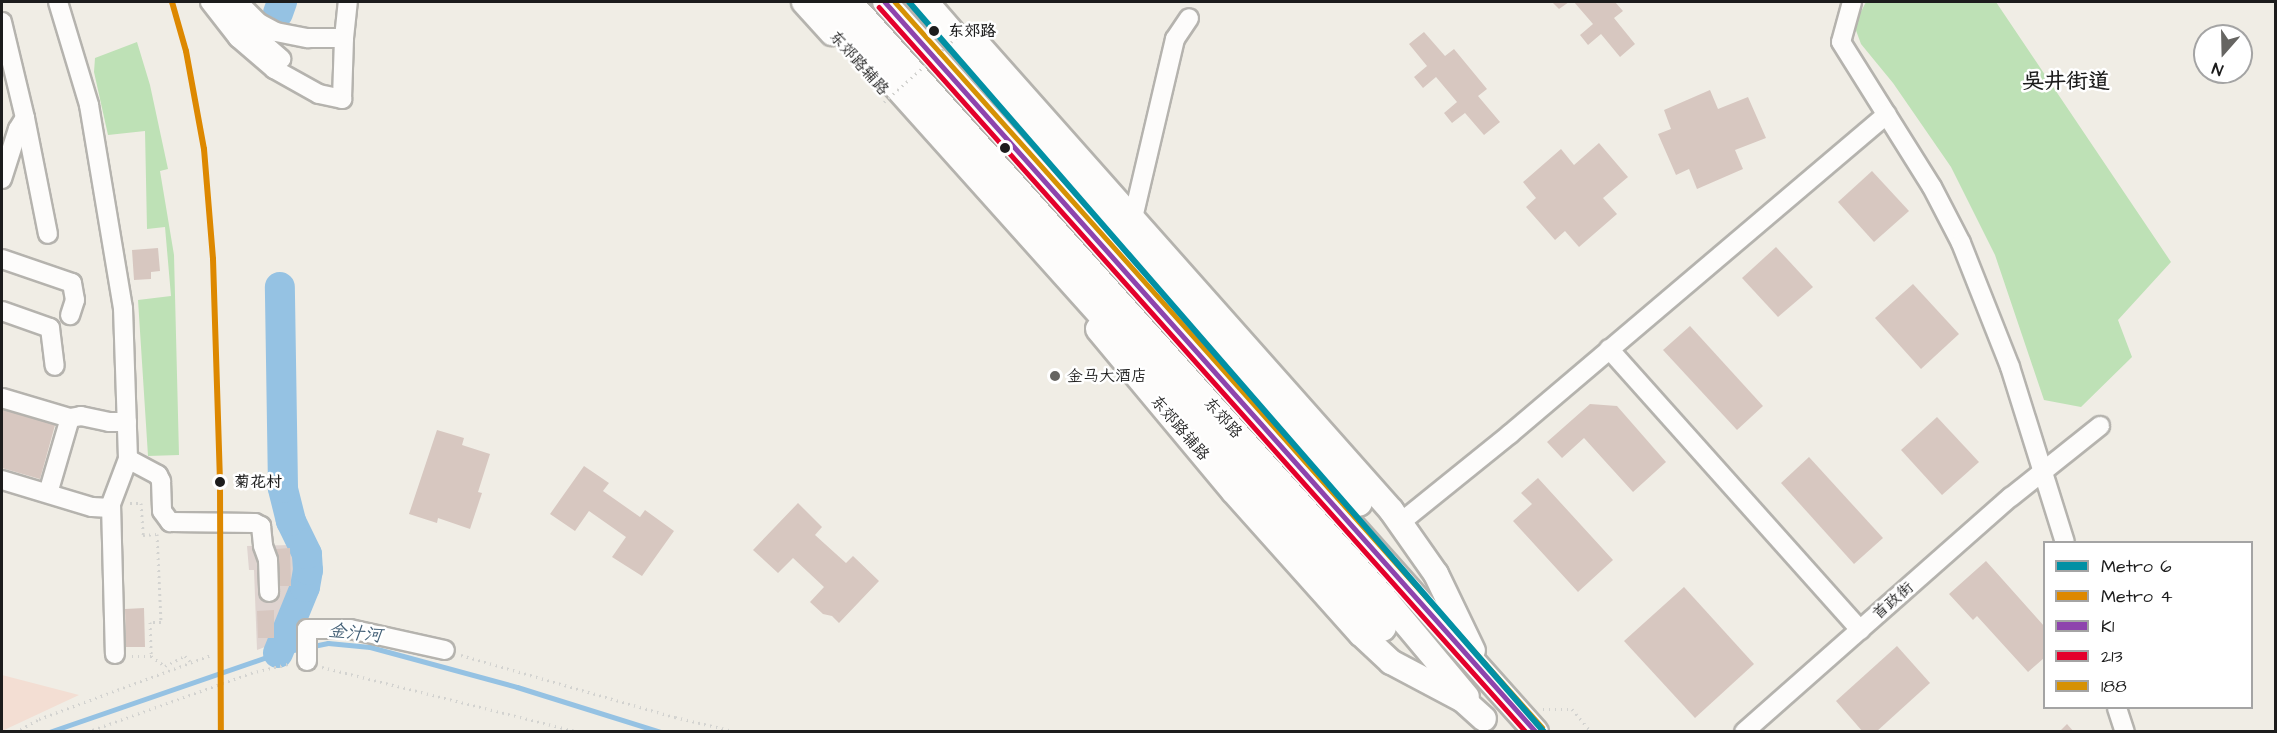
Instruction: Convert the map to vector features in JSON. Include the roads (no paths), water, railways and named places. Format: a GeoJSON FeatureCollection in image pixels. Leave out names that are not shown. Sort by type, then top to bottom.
{"type":"FeatureCollection","features":[{"type":"Feature","properties":{"kind":"highway"},"geometry":{"type":"LineString","coordinates":[[822,2],[1382,627]]}},
{"type":"Feature","properties":{"kind":"highway"},"geometry":{"type":"LineString","coordinates":[[924,2],[1358,502]]}},
{"type":"Feature","properties":{"kind":"main road","name":"东郊路辅路"},"geometry":{"type":"LineString","coordinates":[[804,2],[1116,350],[1155,400],[1361,634],[1391,662],[1463,700],[1490,725]]}},
{"type":"Feature","properties":{"kind":"main road","name":"东郊路"},"geometry":{"type":"LineString","coordinates":[[850,2],[1386,600],[1490,725]]}},
{"type":"Feature","properties":{"kind":"main road","name":"东郊路"},"geometry":{"type":"LineString","coordinates":[[885,2],[1536,732]]}},
{"type":"Feature","properties":{"kind":"main road"},"geometry":{"type":"LineString","coordinates":[[939,2],[1401,522],[1436,574],[1479,664],[1505,698]]}},
{"type":"Feature","properties":{"kind":"main road"},"geometry":{"type":"LineString","coordinates":[[1358,502],[1382,522],[1398,542],[1475,659],[1505,698]]}},
{"type":"Feature","properties":{"kind":"main road"},"geometry":{"type":"LineString","coordinates":[[1382,627],[1384,637],[1396,648],[1460,697],[1490,725]]}},
{"type":"Feature","properties":{"kind":"street"},"geometry":{"type":"LineString","coordinates":[[58,2],[89,105],[122,302],[128,459],[115,506],[118,655]]}},
{"type":"Feature","properties":{"kind":"street"},"geometry":{"type":"LineString","coordinates":[[210,2],[238,38],[268,64],[320,94],[342,92]]}},
{"type":"Feature","properties":{"kind":"street"},"geometry":{"type":"LineString","coordinates":[[229,2],[255,36],[283,61],[342,92]]}},
{"type":"Feature","properties":{"kind":"street"},"geometry":{"type":"LineString","coordinates":[[239,2],[252,18],[276,32],[308,38],[344,38]]}},
{"type":"Feature","properties":{"kind":"street"},"geometry":{"type":"LineString","coordinates":[[342,92],[348,2]]}},
{"type":"Feature","properties":{"kind":"street"},"geometry":{"type":"LineString","coordinates":[[1852,2],[1841,42],[1932,187],[1961,243],[2010,367],[2064,541]]}},
{"type":"Feature","properties":{"kind":"street"},"geometry":{"type":"LineString","coordinates":[[1133,219],[1175,39],[1189,18]]}},
{"type":"Feature","properties":{"kind":"street"},"geometry":{"type":"LineString","coordinates":[[2,22],[7,65],[25,118],[48,234]]}},
{"type":"Feature","properties":{"kind":"street"},"geometry":{"type":"LineString","coordinates":[[1401,522],[1887,114]]}},
{"type":"Feature","properties":{"kind":"street"},"geometry":{"type":"LineString","coordinates":[[2,179],[18,129],[25,118]]}},
{"type":"Feature","properties":{"kind":"street"},"geometry":{"type":"LineString","coordinates":[[2,259],[72,283],[75,300],[70,315]]}},
{"type":"Feature","properties":{"kind":"street"},"geometry":{"type":"LineString","coordinates":[[2,311],[50,328],[55,366]]}},
{"type":"Feature","properties":{"kind":"street"},"geometry":{"type":"LineString","coordinates":[[1609,349],[1860,630]]}},
{"type":"Feature","properties":{"kind":"street"},"geometry":{"type":"LineString","coordinates":[[2,398],[70,418],[81,416],[109,422],[127,422]]}},
{"type":"Feature","properties":{"kind":"street"},"geometry":{"type":"LineString","coordinates":[[48,493],[70,418]]}},
{"type":"Feature","properties":{"kind":"street","name":"首政街"},"geometry":{"type":"LineString","coordinates":[[1744,732],[2043,471],[2100,426]]}},
{"type":"Feature","properties":{"kind":"street"},"geometry":{"type":"LineString","coordinates":[[128,459],[158,475],[161,481],[162,511],[170,522],[255,523],[261,526],[263,546],[268,560],[269,592]]}},
{"type":"Feature","properties":{"kind":"street"},"geometry":{"type":"LineString","coordinates":[[2,480],[92,507],[115,506]]}},
{"type":"Feature","properties":{"kind":"street"},"geometry":{"type":"LineString","coordinates":[[307,662],[307,629],[350,629],[445,650]]}},
{"type":"Feature","properties":{"kind":"street"},"geometry":{"type":"LineString","coordinates":[[2117,709],[2125,732]]}},
{"type":"Feature","properties":{"kind":"waterway"},"geometry":{"type":"LineString","coordinates":[[278,13],[282,2]]}},
{"type":"Feature","properties":{"kind":"waterway"},"geometry":{"type":"LineString","coordinates":[[278,653],[305,587],[308,570],[307,554],[291,521],[283,488],[280,287]]}},
{"type":"Feature","properties":{"kind":"waterway","name":"金汁河"},"geometry":{"type":"LineString","coordinates":[[49,732],[278,653],[328,643],[370,647],[517,687],[661,732]]}},
{"type":"Feature","properties":{"kind":"metro line","name":"4"},"geometry":{"type":"LineString","coordinates":[[172,2],[186,51],[204,149],[213,259],[220,485],[221,732]]}},
{"type":"Feature","properties":{"kind":"metro line","name":"6"},"geometry":{"type":"LineString","coordinates":[[909,2],[1544,732]]}},
{"type":"Feature","properties":{"kind":"place","name":"东郊路"},"geometry":{"type":"Point","coordinates":[934,31]}},
{"type":"Feature","properties":{"kind":"place","name":"金马大酒店"},"geometry":{"type":"Point","coordinates":[1055,376]}},
{"type":"Feature","properties":{"kind":"place","name":"菊花村"},"geometry":{"type":"Point","coordinates":[220,482]}},
{"type":"Feature","properties":{"kind":"district","name":"吴井街道"},"geometry":{"type":"Point","coordinates":[2066,82]}}]}
